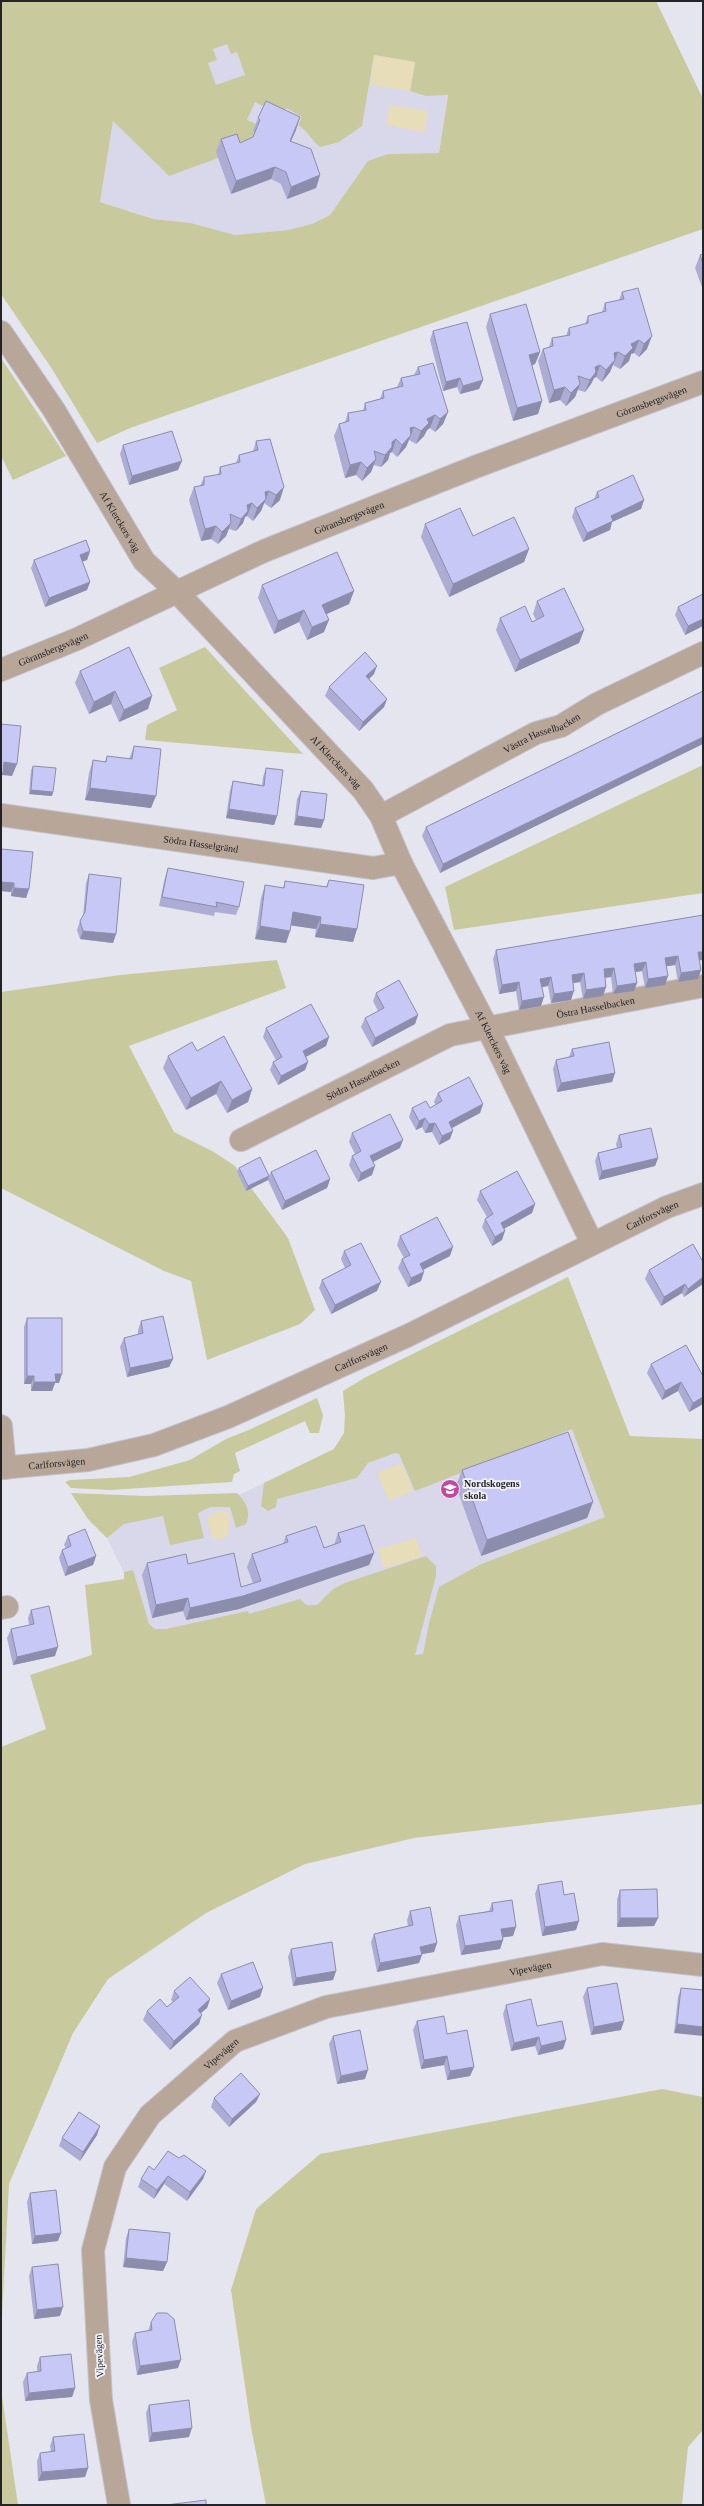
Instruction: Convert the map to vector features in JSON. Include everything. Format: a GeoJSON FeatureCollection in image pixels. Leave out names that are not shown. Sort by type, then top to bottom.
{"type":"FeatureCollection","features":[{"type":"Feature","properties":{"kind":"street","name":"Af Klerckers väg"},"geometry":{"type":"LineString","coordinates":[[1,332],[54,410],[144,561],[177,592],[363,790],[381,816],[401,863],[488,1027],[592,1242]]}},
{"type":"Feature","properties":{"kind":"street","name":"Göransbergsvägen"},"geometry":{"type":"LineString","coordinates":[[1,670],[77,638],[264,551],[474,467],[703,382]]}},
{"type":"Feature","properties":{"kind":"street","name":"Västra Hasselbacken"},"geometry":{"type":"LineString","coordinates":[[381,816],[536,733],[562,726],[598,704],[703,653]]}},
{"type":"Feature","properties":{"kind":"street","name":"Södra Hasselgränd"},"geometry":{"type":"LineString","coordinates":[[1,815],[373,868],[401,863]]}},
{"type":"Feature","properties":{"kind":"street","name":"Östra Hasselbacken"},"geometry":{"type":"LineString","coordinates":[[488,1027],[703,986]]}},
{"type":"Feature","properties":{"kind":"street","name":"Södra Hasselbacken"},"geometry":{"type":"LineString","coordinates":[[241,1140],[450,1035],[488,1027]]}},
{"type":"Feature","properties":{"kind":"street","name":"Carlforsvägen"},"geometry":{"type":"LineString","coordinates":[[3,1468],[88,1460],[154,1445],[228,1418],[409,1335],[592,1242],[667,1207],[703,1194]]}},
{"type":"Feature","properties":{"kind":"street"},"geometry":{"type":"LineString","coordinates":[[1,1426],[3,1468]]}},
{"type":"Feature","properties":{"kind":"street","name":"Vipevägen"},"geometry":{"type":"LineString","coordinates":[[119,2505],[101,2400],[93,2250],[115,2167],[150,2115],[235,2041],[326,2007],[602,1954],[703,1965]]}},
{"type":"Feature","properties":{"kind":"shaded area"},"geometry":{"type":"Polygon","coordinates":[[[329,41],[453,59],[439,153],[388,154],[341,200],[330,215],[312,224],[288,230],[235,235],[191,223],[156,219],[100,202],[113,120],[215,85],[208,63],[216,60],[213,49],[227,43],[237,52],[329,41]]]}},
{"type":"Feature","properties":{"kind":"shaded area","name":"Nordskogens skola"},"geometry":{"type":"Polygon","coordinates":[[[568,1277],[654,1504],[599,1519],[481,1564],[440,1587],[429,1623],[423,1654],[151,1697],[127,1579],[107,1538],[88,1519],[80,1499],[239,1495],[334,1449],[344,1433],[345,1415],[343,1391],[568,1277]]]}},
{"type":"Feature","properties":{"kind":"green space"},"geometry":{"type":"Polygon","coordinates":[[[1,1],[656,1],[703,99],[703,229],[130,428],[97,443],[52,369],[1,294],[1,1]],[[227,44],[213,49],[217,60],[208,63],[216,85],[245,75],[237,52],[231,54],[227,44]],[[374,55],[362,126],[339,142],[320,147],[298,125],[302,117],[286,108],[281,115],[255,102],[247,120],[256,124],[256,133],[248,150],[218,158],[169,176],[113,121],[100,202],[154,219],[191,223],[235,235],[288,230],[312,224],[330,215],[368,161],[388,154],[439,153],[448,95],[426,96],[410,91],[415,62],[374,55]]]}},
{"type":"Feature","properties":{"kind":"green space"},"geometry":{"type":"Polygon","coordinates":[[[1,358],[66,456],[13,480],[1,456],[1,358]]]}},
{"type":"Feature","properties":{"kind":"green space"},"geometry":{"type":"Polygon","coordinates":[[[205,647],[303,754],[145,740],[147,725],[177,710],[159,668],[205,647]]]}},
{"type":"Feature","properties":{"kind":"green space"},"geometry":{"type":"Polygon","coordinates":[[[703,765],[703,893],[454,930],[445,887],[703,765]]]}},
{"type":"Feature","properties":{"kind":"green space"},"geometry":{"type":"Polygon","coordinates":[[[277,960],[286,988],[129,1046],[174,1132],[214,1152],[235,1166],[288,1238],[315,1310],[300,1324],[207,1360],[191,1281],[164,1271],[1,1188],[1,992],[120,975],[277,960]]]}},
{"type":"Feature","properties":{"kind":"green space"},"geometry":{"type":"Polygon","coordinates":[[[568,1277],[630,1436],[703,1439],[703,1804],[414,1838],[305,1864],[206,1913],[108,1979],[73,2033],[9,2184],[1,2336],[1,1747],[46,1729],[30,1675],[92,1655],[85,1585],[124,1579],[124,1572],[133,1570],[149,1624],[155,1629],[166,1629],[248,1611],[249,1614],[300,1599],[306,1605],[317,1605],[333,1589],[345,1583],[426,1556],[436,1566],[436,1576],[415,1655],[423,1654],[429,1623],[439,1587],[481,1564],[605,1517],[572,1429],[415,1491],[399,1454],[395,1453],[368,1463],[357,1478],[277,1499],[276,1507],[268,1511],[261,1506],[264,1483],[334,1449],[344,1433],[345,1415],[343,1391],[366,1377],[568,1277]]]}},
{"type":"Feature","properties":{"kind":"green space"},"geometry":{"type":"Polygon","coordinates":[[[317,1398],[323,1415],[319,1433],[310,1433],[305,1421],[235,1453],[240,1471],[234,1474],[232,1482],[110,1490],[71,1488],[65,1482],[70,1480],[129,1477],[190,1460],[226,1439],[317,1398]]]}},
{"type":"Feature","properties":{"kind":"green space"},"geometry":{"type":"Polygon","coordinates":[[[71,1493],[146,1496],[237,1493],[246,1504],[248,1515],[246,1524],[236,1528],[230,1507],[210,1507],[198,1513],[204,1538],[170,1545],[163,1516],[124,1524],[107,1538],[88,1519],[71,1493]]]}},
{"type":"Feature","properties":{"kind":"green space"},"geometry":{"type":"Polygon","coordinates":[[[662,2089],[703,2097],[703,2430],[688,2447],[682,2505],[266,2505],[251,2427],[231,2290],[256,2209],[320,2154],[662,2089]]]}},
{"type":"Feature","properties":{"kind":"green space"},"geometry":{"type":"Polygon","coordinates":[[[1,2389],[18,2505],[1,2505],[1,2389]]]}},
{"type":"Feature","properties":{"kind":"sand"},"geometry":{"type":"Polygon","coordinates":[[[374,55],[415,62],[410,91],[370,85],[374,55]]]}},
{"type":"Feature","properties":{"kind":"sand"},"geometry":{"type":"Polygon","coordinates":[[[390,105],[428,111],[425,132],[386,125],[390,105]]]}},
{"type":"Feature","properties":{"kind":"sand"},"geometry":{"type":"Polygon","coordinates":[[[401,1463],[413,1491],[389,1501],[377,1473],[401,1463]]]}},
{"type":"Feature","properties":{"kind":"sand"},"geometry":{"type":"Polygon","coordinates":[[[221,1511],[230,1513],[228,1535],[222,1539],[212,1538],[207,1519],[210,1515],[221,1511]]]}},
{"type":"Feature","properties":{"kind":"sand"},"geometry":{"type":"Polygon","coordinates":[[[416,1538],[422,1556],[384,1568],[378,1549],[416,1538]]]}},
{"type":"Feature","properties":{"kind":"building"},"geometry":{"type":"Polygon","coordinates":[[[266,101],[300,117],[290,141],[311,149],[320,175],[291,187],[286,172],[275,167],[236,181],[221,139],[237,134],[240,143],[253,137],[260,120],[258,118],[266,101]]]}},
{"type":"Feature","properties":{"kind":"building"},"geometry":{"type":"Polygon","coordinates":[[[703,254],[703,264],[700,255],[703,254]]]}},
{"type":"Feature","properties":{"kind":"building"},"geometry":{"type":"Polygon","coordinates":[[[638,288],[652,336],[644,344],[639,340],[631,344],[633,348],[625,356],[618,352],[614,353],[615,360],[606,370],[600,365],[595,367],[596,372],[590,380],[578,376],[580,384],[571,393],[565,387],[554,390],[543,349],[553,346],[552,338],[570,335],[569,328],[588,323],[588,316],[606,311],[605,303],[624,299],[622,292],[638,288]]]}},
{"type":"Feature","properties":{"kind":"building"},"geometry":{"type":"Polygon","coordinates":[[[526,304],[540,352],[529,355],[542,401],[517,408],[490,314],[526,304]]]}},
{"type":"Feature","properties":{"kind":"building"},"geometry":{"type":"Polygon","coordinates":[[[467,322],[483,380],[463,386],[460,378],[446,382],[433,331],[467,322]]]}},
{"type":"Feature","properties":{"kind":"building"},"geometry":{"type":"Polygon","coordinates":[[[433,363],[448,412],[440,419],[435,415],[427,419],[429,423],[421,431],[414,427],[410,428],[411,435],[402,445],[396,439],[392,442],[392,447],[385,455],[374,451],[376,459],[367,468],[361,462],[350,465],[339,424],[349,421],[348,413],[366,410],[365,403],[384,398],[383,391],[403,386],[401,378],[420,374],[418,367],[433,363]]]}},
{"type":"Feature","properties":{"kind":"building"},"geometry":{"type":"Polygon","coordinates":[[[172,431],[182,461],[132,476],[123,445],[172,431]]]}},
{"type":"Feature","properties":{"kind":"building"},"geometry":{"type":"Polygon","coordinates":[[[270,439],[284,487],[276,495],[269,491],[265,492],[266,499],[257,508],[252,503],[247,505],[248,511],[241,519],[230,514],[231,523],[222,532],[216,526],[205,529],[194,487],[204,485],[204,477],[221,474],[220,467],[240,462],[239,455],[258,450],[256,441],[270,439]]]}},
{"type":"Feature","properties":{"kind":"building"},"geometry":{"type":"Polygon","coordinates":[[[633,475],[644,500],[611,516],[613,521],[587,533],[575,508],[599,497],[597,492],[633,475]]]}},
{"type":"Feature","properties":{"kind":"building"},"geometry":{"type":"Polygon","coordinates":[[[460,508],[473,536],[514,517],[529,549],[453,584],[425,524],[460,508]]]}},
{"type":"Feature","properties":{"kind":"building"},"geometry":{"type":"Polygon","coordinates":[[[86,540],[90,551],[80,555],[90,582],[49,598],[34,560],[86,540]]]}},
{"type":"Feature","properties":{"kind":"building"},"geometry":{"type":"Polygon","coordinates":[[[337,552],[354,591],[322,605],[329,620],[312,627],[304,610],[278,621],[262,585],[337,552]]]}},
{"type":"Feature","properties":{"kind":"building"},"geometry":{"type":"Polygon","coordinates":[[[564,588],[584,630],[520,660],[500,618],[525,606],[532,622],[544,616],[537,601],[564,588]]]}},
{"type":"Feature","properties":{"kind":"building"},"geometry":{"type":"Polygon","coordinates":[[[703,594],[703,619],[688,626],[678,607],[703,594]]]}},
{"type":"Feature","properties":{"kind":"building"},"geometry":{"type":"Polygon","coordinates":[[[129,647],[152,696],[124,710],[115,691],[94,702],[80,671],[129,647]]]}},
{"type":"Feature","properties":{"kind":"building"},"geometry":{"type":"Polygon","coordinates":[[[365,652],[377,666],[366,676],[387,699],[363,722],[329,687],[365,652]]]}},
{"type":"Feature","properties":{"kind":"building"},"geometry":{"type":"Polygon","coordinates":[[[703,691],[703,737],[443,864],[426,827],[703,691]]]}},
{"type":"Feature","properties":{"kind":"building"},"geometry":{"type":"Polygon","coordinates":[[[1,724],[21,726],[17,764],[4,762],[3,773],[1,773],[1,724]]]}},
{"type":"Feature","properties":{"kind":"building"},"geometry":{"type":"Polygon","coordinates":[[[134,746],[161,749],[156,796],[90,788],[93,760],[106,762],[107,756],[132,759],[134,746]]]}},
{"type":"Feature","properties":{"kind":"building"},"geometry":{"type":"Polygon","coordinates":[[[33,766],[56,768],[53,792],[31,790],[33,766]]]}},
{"type":"Feature","properties":{"kind":"building"},"geometry":{"type":"Polygon","coordinates":[[[266,768],[283,770],[277,816],[229,809],[233,781],[264,786],[266,768]]]}},
{"type":"Feature","properties":{"kind":"building"},"geometry":{"type":"Polygon","coordinates":[[[301,791],[327,794],[324,820],[297,816],[301,791]]]}},
{"type":"Feature","properties":{"kind":"building"},"geometry":{"type":"Polygon","coordinates":[[[1,849],[33,852],[29,889],[14,888],[14,883],[1,882],[1,849]]]}},
{"type":"Feature","properties":{"kind":"building"},"geometry":{"type":"Polygon","coordinates":[[[168,868],[244,882],[239,907],[216,902],[217,907],[162,897],[168,868]]]}},
{"type":"Feature","properties":{"kind":"building"},"geometry":{"type":"Polygon","coordinates":[[[89,874],[121,878],[116,934],[83,931],[80,921],[85,912],[89,874]]]}},
{"type":"Feature","properties":{"kind":"building"},"geometry":{"type":"Polygon","coordinates":[[[329,880],[364,885],[357,929],[320,924],[321,917],[293,912],[290,931],[260,926],[265,885],[284,888],[285,881],[327,887],[329,880]]]}},
{"type":"Feature","properties":{"kind":"building"},"geometry":{"type":"Polygon","coordinates":[[[703,915],[703,952],[698,952],[701,970],[681,973],[678,956],[665,958],[668,976],[648,979],[646,962],[634,964],[637,983],[617,986],[614,968],[604,969],[606,987],[586,990],[584,973],[572,975],[574,991],[554,994],[551,977],[540,979],[544,997],[522,1001],[519,982],[502,985],[496,950],[703,915]]]}},
{"type":"Feature","properties":{"kind":"building"},"geometry":{"type":"Polygon","coordinates":[[[399,980],[418,1015],[375,1038],[365,1018],[384,1008],[376,993],[399,980]]]}},
{"type":"Feature","properties":{"kind":"building"},"geometry":{"type":"Polygon","coordinates":[[[311,1004],[329,1037],[303,1051],[308,1062],[281,1076],[273,1062],[282,1057],[266,1028],[311,1004]]]}},
{"type":"Feature","properties":{"kind":"building"},"geometry":{"type":"Polygon","coordinates":[[[224,1036],[252,1089],[232,1100],[221,1081],[191,1098],[168,1056],[192,1042],[197,1051],[224,1036]]]}},
{"type":"Feature","properties":{"kind":"building"},"geometry":{"type":"Polygon","coordinates":[[[609,1042],[615,1073],[561,1083],[556,1060],[574,1056],[572,1049],[609,1042]]]}},
{"type":"Feature","properties":{"kind":"building"},"geometry":{"type":"Polygon","coordinates":[[[469,1077],[483,1104],[449,1122],[453,1131],[442,1136],[435,1123],[429,1124],[425,1118],[419,1121],[412,1108],[426,1101],[430,1108],[442,1101],[438,1093],[469,1077]]]}},
{"type":"Feature","properties":{"kind":"building"},"geometry":{"type":"Polygon","coordinates":[[[390,1114],[403,1140],[370,1156],[375,1166],[361,1173],[352,1156],[361,1151],[352,1133],[390,1114]]]}},
{"type":"Feature","properties":{"kind":"building"},"geometry":{"type":"Polygon","coordinates":[[[651,1128],[658,1158],[602,1171],[598,1153],[622,1147],[619,1135],[651,1128]]]}},
{"type":"Feature","properties":{"kind":"building"},"geometry":{"type":"Polygon","coordinates":[[[316,1150],[330,1179],[285,1201],[271,1172],[316,1150]]]}},
{"type":"Feature","properties":{"kind":"building"},"geometry":{"type":"Polygon","coordinates":[[[260,1157],[269,1176],[248,1186],[239,1168],[260,1157]]]}},
{"type":"Feature","properties":{"kind":"building"},"geometry":{"type":"Polygon","coordinates":[[[517,1171],[535,1204],[501,1223],[505,1231],[495,1237],[485,1219],[493,1214],[480,1191],[517,1171]]]}},
{"type":"Feature","properties":{"kind":"building"},"geometry":{"type":"Polygon","coordinates":[[[437,1217],[453,1247],[420,1264],[424,1272],[411,1278],[402,1259],[410,1255],[400,1236],[437,1217]]]}},
{"type":"Feature","properties":{"kind":"building"},"geometry":{"type":"Polygon","coordinates":[[[361,1243],[381,1282],[335,1305],[322,1280],[351,1265],[344,1251],[361,1243]]]}},
{"type":"Feature","properties":{"kind":"building"},"geometry":{"type":"Polygon","coordinates":[[[693,1244],[703,1262],[703,1277],[688,1289],[685,1284],[664,1297],[649,1270],[693,1244]]]}},
{"type":"Feature","properties":{"kind":"building"},"geometry":{"type":"Polygon","coordinates":[[[163,1316],[173,1359],[130,1368],[124,1338],[143,1333],[141,1321],[163,1316]]]}},
{"type":"Feature","properties":{"kind":"building"},"geometry":{"type":"Polygon","coordinates":[[[27,1318],[62,1318],[62,1374],[55,1374],[56,1382],[34,1382],[34,1376],[27,1376],[27,1318]]]}},
{"type":"Feature","properties":{"kind":"building"},"geometry":{"type":"Polygon","coordinates":[[[686,1345],[703,1376],[703,1397],[693,1403],[681,1382],[665,1391],[651,1364],[686,1345]]]}},
{"type":"Feature","properties":{"kind":"building"},"geometry":{"type":"Polygon","coordinates":[[[568,1432],[593,1502],[487,1540],[462,1470],[568,1432]]]}},
{"type":"Feature","properties":{"kind":"building"},"geometry":{"type":"Polygon","coordinates":[[[364,1525],[374,1553],[243,1596],[190,1608],[188,1598],[156,1605],[147,1563],[186,1554],[188,1564],[234,1553],[241,1587],[261,1581],[252,1554],[288,1542],[286,1536],[316,1526],[324,1548],[341,1542],[338,1533],[364,1525]]]}},
{"type":"Feature","properties":{"kind":"building"},"geometry":{"type":"Polygon","coordinates":[[[85,1529],[96,1556],[68,1567],[62,1550],[71,1546],[68,1536],[85,1529]]]}},
{"type":"Feature","properties":{"kind":"building"},"geometry":{"type":"Polygon","coordinates":[[[49,1606],[58,1647],[17,1657],[11,1629],[34,1624],[31,1610],[49,1606]]]}},
{"type":"Feature","properties":{"kind":"building"},"geometry":{"type":"Polygon","coordinates":[[[562,1881],[564,1895],[574,1893],[579,1921],[545,1927],[538,1885],[562,1881]]]}},
{"type":"Feature","properties":{"kind":"building"},"geometry":{"type":"Polygon","coordinates":[[[657,1889],[658,1918],[620,1918],[620,1890],[657,1889]]]}},
{"type":"Feature","properties":{"kind":"building"},"geometry":{"type":"Polygon","coordinates":[[[512,1900],[516,1927],[501,1929],[503,1940],[465,1946],[459,1916],[493,1911],[492,1903],[512,1900]]]}},
{"type":"Feature","properties":{"kind":"building"},"geometry":{"type":"Polygon","coordinates":[[[430,1907],[437,1943],[420,1947],[422,1955],[380,1963],[374,1934],[413,1925],[410,1911],[430,1907]]]}},
{"type":"Feature","properties":{"kind":"building"},"geometry":{"type":"Polygon","coordinates":[[[332,1942],[336,1971],[296,1978],[291,1949],[332,1942]]]}},
{"type":"Feature","properties":{"kind":"building"},"geometry":{"type":"Polygon","coordinates":[[[253,1962],[263,1988],[231,2001],[221,1974],[253,1962]]]}},
{"type":"Feature","properties":{"kind":"building"},"geometry":{"type":"Polygon","coordinates":[[[190,1977],[210,1999],[198,2010],[202,2015],[174,2041],[147,2011],[160,1999],[167,2007],[179,1997],[174,1991],[190,1977]]]}},
{"type":"Feature","properties":{"kind":"building"},"geometry":{"type":"Polygon","coordinates":[[[617,1983],[624,2021],[594,2027],[587,1988],[617,1983]]]}},
{"type":"Feature","properties":{"kind":"building"},"geometry":{"type":"Polygon","coordinates":[[[681,1988],[703,1990],[703,2027],[677,2024],[681,1988]]]}},
{"type":"Feature","properties":{"kind":"building"},"geometry":{"type":"Polygon","coordinates":[[[531,1999],[537,2026],[562,2021],[566,2040],[541,2046],[539,2037],[514,2043],[506,2005],[531,1999]]]}},
{"type":"Feature","properties":{"kind":"building"},"geometry":{"type":"Polygon","coordinates":[[[444,2016],[447,2034],[467,2030],[474,2067],[450,2071],[447,2056],[424,2060],[417,2021],[444,2016]]]}},
{"type":"Feature","properties":{"kind":"building"},"geometry":{"type":"Polygon","coordinates":[[[360,2030],[368,2070],[341,2076],[333,2036],[360,2030]]]}},
{"type":"Feature","properties":{"kind":"building"},"geometry":{"type":"Polygon","coordinates":[[[241,2073],[260,2094],[232,2119],[214,2098],[241,2073]]]}},
{"type":"Feature","properties":{"kind":"building"},"geometry":{"type":"Polygon","coordinates":[[[79,2112],[100,2126],[83,2152],[62,2138],[79,2112]]]}},
{"type":"Feature","properties":{"kind":"building"},"geometry":{"type":"Polygon","coordinates":[[[168,2151],[179,2158],[184,2155],[206,2171],[190,2192],[168,2176],[157,2190],[141,2179],[149,2166],[154,2170],[168,2151]]]}},
{"type":"Feature","properties":{"kind":"building"},"geometry":{"type":"Polygon","coordinates":[[[56,2190],[61,2233],[35,2236],[30,2193],[56,2190]]]}},
{"type":"Feature","properties":{"kind":"building"},"geometry":{"type":"Polygon","coordinates":[[[129,2229],[170,2233],[167,2262],[126,2258],[129,2229]]]}},
{"type":"Feature","properties":{"kind":"building"},"geometry":{"type":"Polygon","coordinates":[[[58,2264],[63,2307],[37,2310],[32,2267],[58,2264]]]}},
{"type":"Feature","properties":{"kind":"building"},"geometry":{"type":"Polygon","coordinates":[[[157,2313],[167,2313],[174,2319],[181,2360],[140,2366],[135,2333],[152,2330],[151,2322],[157,2313]]]}},
{"type":"Feature","properties":{"kind":"building"},"geometry":{"type":"Polygon","coordinates":[[[71,2354],[75,2388],[29,2393],[27,2373],[41,2371],[40,2357],[71,2354]]]}},
{"type":"Feature","properties":{"kind":"building"},"geometry":{"type":"Polygon","coordinates":[[[189,2400],[192,2428],[152,2433],[149,2405],[189,2400]]]}},
{"type":"Feature","properties":{"kind":"building"},"geometry":{"type":"Polygon","coordinates":[[[84,2434],[88,2468],[42,2472],[40,2453],[55,2451],[53,2437],[84,2434]]]}},
{"type":"Feature","properties":{"kind":"building"},"geometry":{"type":"Polygon","coordinates":[[[206,2500],[206,2505],[166,2505],[206,2500]]]}},
{"type":"Feature","properties":{"kind":"place","name":"Nordskogens skola"},"geometry":{"type":"Point","coordinates":[450,1489]}}]}
